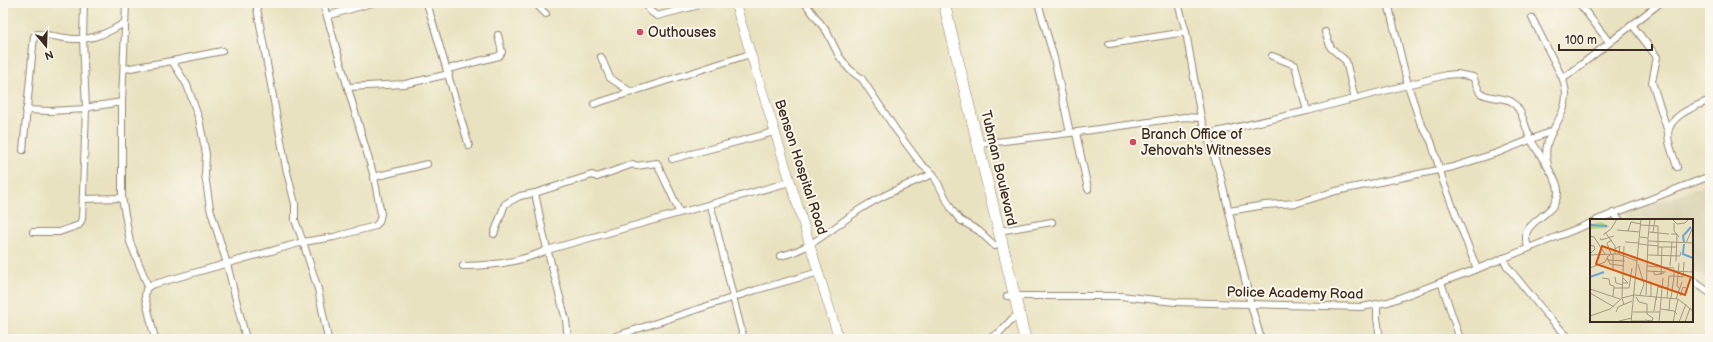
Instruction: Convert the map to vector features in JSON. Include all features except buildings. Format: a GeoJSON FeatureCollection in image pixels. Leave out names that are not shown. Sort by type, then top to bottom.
{"type":"FeatureCollection","features":[{"type":"Feature","properties":{"kind":"highway","name":"Tubman Boulevard"},"geometry":{"type":"LineString","coordinates":[[937,3],[994,246],[1025,339]]}},
{"type":"Feature","properties":{"kind":"highway","name":"Tubman Boulevard"},"geometry":{"type":"LineString","coordinates":[[944,3],[999,231],[1017,339]]}},
{"type":"Feature","properties":{"kind":"street"},"geometry":{"type":"LineString","coordinates":[[32,232],[59,232],[79,225],[82,219],[86,109],[83,39],[84,3]]}},
{"type":"Feature","properties":{"kind":"street"},"geometry":{"type":"LineString","coordinates":[[126,3],[122,102],[122,198],[130,242],[148,286],[150,284],[303,242],[334,237],[375,226],[379,222],[381,214],[374,177],[322,3]]}},
{"type":"Feature","properties":{"kind":"street"},"geometry":{"type":"LineString","coordinates":[[256,3],[285,160],[295,204],[295,220],[318,289],[328,339]]}},
{"type":"Feature","properties":{"kind":"street"},"geometry":{"type":"LineString","coordinates":[[327,16],[372,3]]}},
{"type":"Feature","properties":{"kind":"street"},"geometry":{"type":"LineString","coordinates":[[427,3],[469,146]]}},
{"type":"Feature","properties":{"kind":"street"},"geometry":{"type":"LineString","coordinates":[[535,3],[546,14]]}},
{"type":"Feature","properties":{"kind":"street"},"geometry":{"type":"LineString","coordinates":[[646,3],[650,11],[657,16],[707,3]]}},
{"type":"Feature","properties":{"kind":"street","name":"Benson Hospital Road"},"geometry":{"type":"LineString","coordinates":[[735,3],[774,132],[811,243],[839,339]]}},
{"type":"Feature","properties":{"kind":"street"},"geometry":{"type":"LineString","coordinates":[[805,3],[827,32],[839,56],[850,69],[862,79],[921,164],[933,174],[952,210],[960,220],[980,232],[994,246]]}},
{"type":"Feature","properties":{"kind":"street"},"geometry":{"type":"LineString","coordinates":[[1038,3],[1088,189]]}},
{"type":"Feature","properties":{"kind":"street"},"geometry":{"type":"LineString","coordinates":[[1178,3],[1186,32],[1201,118],[1208,134],[1229,211],[1251,305],[1261,339]]}},
{"type":"Feature","properties":{"kind":"street"},"geometry":{"type":"LineString","coordinates":[[1388,3],[1408,85],[1420,122],[1431,141],[1439,169],[1477,269]]}},
{"type":"Feature","properties":{"kind":"street"},"geometry":{"type":"LineString","coordinates":[[1579,3],[1609,42]]}},
{"type":"Feature","properties":{"kind":"street"},"geometry":{"type":"LineString","coordinates":[[1563,79],[1609,42],[1633,26],[1660,3]]}},
{"type":"Feature","properties":{"kind":"street"},"geometry":{"type":"LineString","coordinates":[[1532,18],[1563,79],[1566,94],[1565,107],[1552,131],[1545,151],[1550,172]]}},
{"type":"Feature","properties":{"kind":"street"},"geometry":{"type":"LineString","coordinates":[[24,150],[26,110],[34,36],[37,34],[83,39],[105,33],[124,23]]}},
{"type":"Feature","properties":{"kind":"street"},"geometry":{"type":"LineString","coordinates":[[1633,26],[1657,57],[1652,82],[1668,132],[1670,147],[1677,167]]}},
{"type":"Feature","properties":{"kind":"street"},"geometry":{"type":"LineString","coordinates":[[1109,44],[1186,32]]}},
{"type":"Feature","properties":{"kind":"street"},"geometry":{"type":"LineString","coordinates":[[1325,32],[1331,48],[1346,61],[1355,99]]}},
{"type":"Feature","properties":{"kind":"street"},"geometry":{"type":"LineString","coordinates":[[348,87],[405,84],[500,56],[502,52],[498,35]]}},
{"type":"Feature","properties":{"kind":"street"},"geometry":{"type":"LineString","coordinates":[[124,69],[222,51]]}},
{"type":"Feature","properties":{"kind":"street"},"geometry":{"type":"LineString","coordinates":[[594,104],[750,54]]}},
{"type":"Feature","properties":{"kind":"street"},"geometry":{"type":"LineString","coordinates":[[1272,56],[1295,65],[1307,111]]}},
{"type":"Feature","properties":{"kind":"street"},"geometry":{"type":"LineString","coordinates":[[601,57],[610,78],[631,92]]}},
{"type":"Feature","properties":{"kind":"street"},"geometry":{"type":"LineString","coordinates":[[172,61],[187,85],[199,119],[206,154],[205,175],[210,208],[227,264],[246,339]]}},
{"type":"Feature","properties":{"kind":"street"},"geometry":{"type":"LineString","coordinates":[[1208,134],[1307,111],[1446,75],[1457,74],[1472,77],[1480,93],[1494,98],[1512,101],[1517,107],[1531,139],[1556,183],[1558,192],[1557,199],[1551,208],[1527,229],[1525,236],[1528,248]]}},
{"type":"Feature","properties":{"kind":"street"},"geometry":{"type":"LineString","coordinates":[[1668,132],[1673,121],[1682,114],[1710,100]]}},
{"type":"Feature","properties":{"kind":"street"},"geometry":{"type":"LineString","coordinates":[[26,110],[50,111],[86,109],[122,102]]}},
{"type":"Feature","properties":{"kind":"street"},"geometry":{"type":"LineString","coordinates":[[979,144],[1073,133],[1185,117],[1201,118]]}},
{"type":"Feature","properties":{"kind":"street"},"geometry":{"type":"LineString","coordinates":[[1229,211],[1265,205],[1294,204],[1336,191],[1453,167],[1552,131]]}},
{"type":"Feature","properties":{"kind":"street"},"geometry":{"type":"LineString","coordinates":[[672,159],[774,132]]}},
{"type":"Feature","properties":{"kind":"street"},"geometry":{"type":"LineString","coordinates":[[494,234],[505,204],[520,196],[535,193],[592,174],[597,177],[633,164],[636,166],[657,163],[664,182],[674,198],[679,212]]}},
{"type":"Feature","properties":{"kind":"street"},"geometry":{"type":"LineString","coordinates":[[374,177],[427,164]]}},
{"type":"Feature","properties":{"kind":"street"},"geometry":{"type":"LineString","coordinates":[[780,256],[797,252],[866,206],[893,191],[933,174]]}},
{"type":"Feature","properties":{"kind":"street"},"geometry":{"type":"LineString","coordinates":[[1599,219],[1710,176]]}},
{"type":"Feature","properties":{"kind":"street"},"geometry":{"type":"LineString","coordinates":[[463,266],[497,264],[534,256],[547,250],[790,182]]}},
{"type":"Feature","properties":{"kind":"street"},"geometry":{"type":"LineString","coordinates":[[535,193],[547,250],[566,320],[568,339]]}},
{"type":"Feature","properties":{"kind":"street"},"geometry":{"type":"LineString","coordinates":[[83,199],[122,198]]}},
{"type":"Feature","properties":{"kind":"street"},"geometry":{"type":"LineString","coordinates":[[710,204],[720,238],[732,298],[744,339]]}},
{"type":"Feature","properties":{"kind":"street"},"geometry":{"type":"LineString","coordinates":[[1612,213],[1619,219]]}},
{"type":"Feature","properties":{"kind":"street"},"geometry":{"type":"LineString","coordinates":[[999,231],[1052,222]]}},
{"type":"Feature","properties":{"kind":"street","name":"Police Academy Road"},"geometry":{"type":"LineString","coordinates":[[1011,296],[1121,296],[1175,302],[1362,307],[1388,302],[1477,269],[1590,223]]}},
{"type":"Feature","properties":{"kind":"street"},"geometry":{"type":"LineString","coordinates":[[1503,258],[1507,266],[1546,314],[1570,339]]}},
{"type":"Feature","properties":{"kind":"street"},"geometry":{"type":"LineString","coordinates":[[607,339],[732,298],[819,272]]}},
{"type":"Feature","properties":{"kind":"street"},"geometry":{"type":"LineString","coordinates":[[1693,281],[1710,293]]}},
{"type":"Feature","properties":{"kind":"street"},"geometry":{"type":"LineString","coordinates":[[1441,282],[1459,339]]}},
{"type":"Feature","properties":{"kind":"street"},"geometry":{"type":"LineString","coordinates":[[150,284],[146,289],[145,297],[155,339]]}},
{"type":"Feature","properties":{"kind":"street"},"geometry":{"type":"LineString","coordinates":[[1377,304],[1380,339]]}},
{"type":"Feature","properties":{"kind":"street"},"geometry":{"type":"LineString","coordinates":[[987,339],[999,333],[1013,318]]}},
{"type":"Feature","properties":{"kind":"shaded area"},"geometry":{"type":"Polygon","coordinates":[[[1710,184],[1710,283],[1693,270],[1693,219],[1628,219],[1623,214],[1710,184]]]}},
{"type":"Feature","properties":{"kind":"place","name":"Outhouses"},"geometry":{"type":"Point","coordinates":[640,32]}},
{"type":"Feature","properties":{"kind":"place","name":"Branch Office of Jehovah's Witnesses"},"geometry":{"type":"Point","coordinates":[1133,142]}}]}
